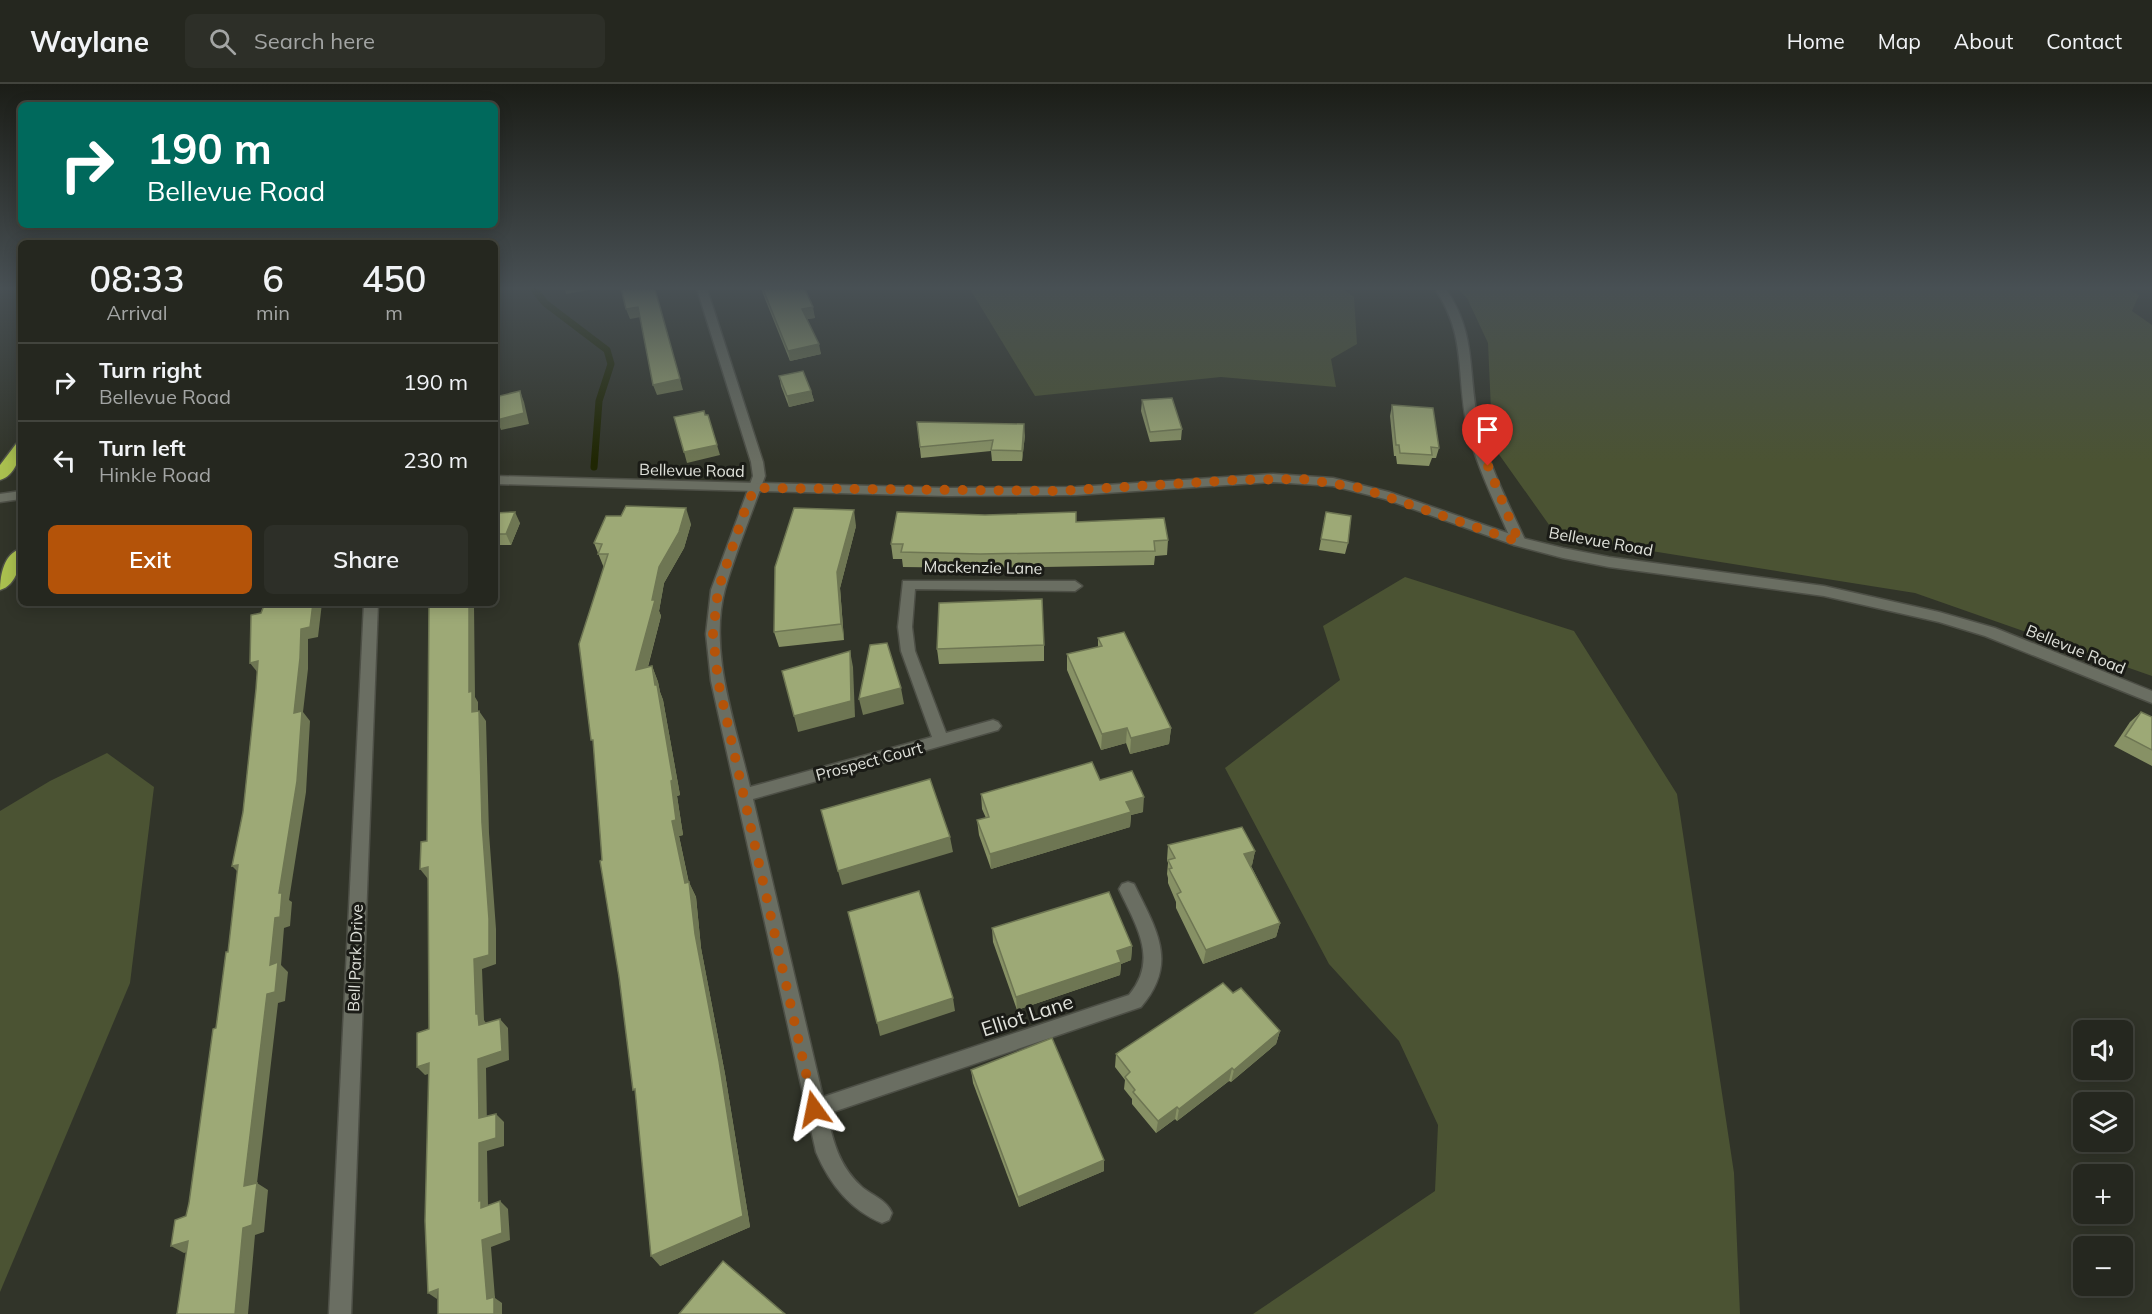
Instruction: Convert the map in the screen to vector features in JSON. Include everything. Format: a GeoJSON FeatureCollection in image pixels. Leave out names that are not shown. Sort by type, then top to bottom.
{"type":"FeatureCollection","features":[{"type":"Feature","properties":{"kind":"highway"},"geometry":{"type":"LineString","coordinates":[[0,475],[18,451]]}},
{"type":"Feature","properties":{"kind":"highway"},"geometry":{"type":"LineString","coordinates":[[0,584],[18,558]]}},
{"type":"Feature","properties":{"kind":"street"},"geometry":{"type":"LineString","coordinates":[[720,346],[757,462],[759,477],[756,488],[748,501],[718,590],[713,634],[718,681],[814,1109],[826,1152],[839,1178],[851,1194],[882,1214]]}},
{"type":"Feature","properties":{"kind":"street"},"geometry":{"type":"LineString","coordinates":[[1464,346],[1468,403],[1474,431],[1519,542]]}},
{"type":"Feature","properties":{"kind":"street","name":"Bellevue Road"},"geometry":{"type":"LineString","coordinates":[[498,480],[756,488],[1058,491],[1237,480],[1302,479],[1361,488],[1519,542],[1610,562],[1824,591],[1913,610],[1990,632],[2152,698]]}},
{"type":"Feature","properties":{"kind":"street"},"geometry":{"type":"LineString","coordinates":[[0,498],[18,495]]}},
{"type":"Feature","properties":{"kind":"street","name":"Mackenzie Lane"},"geometry":{"type":"LineString","coordinates":[[941,741],[908,651],[905,627],[908,584],[1075,586]]}},
{"type":"Feature","properties":{"kind":"street","name":"Bell Park Drive"},"geometry":{"type":"LineString","coordinates":[[340,1314],[371,606]]}},
{"type":"Feature","properties":{"kind":"street","name":"Prospect Court"},"geometry":{"type":"LineString","coordinates":[[745,795],[993,726]]}},
{"type":"Feature","properties":{"kind":"street","name":"Elliot Lane"},"geometry":{"type":"LineString","coordinates":[[814,1109],[1135,1001],[1146,991],[1151,982],[1154,952],[1128,889]]}},
{"type":"Feature","properties":{"kind":"green space"},"geometry":{"type":"Polygon","coordinates":[[[1005,346],[1353,346],[1331,359],[1336,387],[1221,377],[1035,396],[1005,346]]]}},
{"type":"Feature","properties":{"kind":"green space"},"geometry":{"type":"Polygon","coordinates":[[[1488,346],[2152,346],[2152,676],[1915,593],[1557,536],[1498,453],[1491,410],[1488,346]]]}},
{"type":"Feature","properties":{"kind":"green space"},"geometry":{"type":"Polygon","coordinates":[[[1405,577],[1574,631],[1677,794],[1734,1173],[1740,1314],[1253,1314],[1435,1191],[1438,1125],[1399,1041],[1329,964],[1225,768],[1340,680],[1323,626],[1405,577]]]}},
{"type":"Feature","properties":{"kind":"green space"},"geometry":{"type":"Polygon","coordinates":[[[107,753],[154,787],[130,983],[0,1292],[0,811],[50,781],[107,753]]]}},
{"type":"Feature","properties":{"kind":"building"},"geometry":{"type":"Polygon","coordinates":[[[646,346],[671,346],[680,379],[653,385],[646,346]]]}},
{"type":"Feature","properties":{"kind":"building"},"geometry":{"type":"Polygon","coordinates":[[[786,346],[808,346],[788,351],[786,346]]]}},
{"type":"Feature","properties":{"kind":"building"},"geometry":{"type":"Polygon","coordinates":[[[803,371],[811,391],[787,396],[779,376],[803,371]]]}},
{"type":"Feature","properties":{"kind":"building"},"geometry":{"type":"Polygon","coordinates":[[[520,391],[524,413],[498,420],[498,396],[520,391]]]}},
{"type":"Feature","properties":{"kind":"building"},"geometry":{"type":"Polygon","coordinates":[[[1172,398],[1182,429],[1150,432],[1142,400],[1172,398]]]}},
{"type":"Feature","properties":{"kind":"building"},"geometry":{"type":"Polygon","coordinates":[[[1392,405],[1433,408],[1439,448],[1431,447],[1432,455],[1400,453],[1399,445],[1396,445],[1392,405]]]}},
{"type":"Feature","properties":{"kind":"building"},"geometry":{"type":"Polygon","coordinates":[[[704,411],[705,415],[708,415],[717,445],[684,452],[674,417],[704,411]]]}},
{"type":"Feature","properties":{"kind":"building"},"geometry":{"type":"Polygon","coordinates":[[[917,422],[1024,424],[1022,451],[991,450],[993,440],[920,447],[917,422]]]}},
{"type":"Feature","properties":{"kind":"building"},"geometry":{"type":"Polygon","coordinates":[[[626,506],[686,508],[679,532],[659,567],[652,600],[655,600],[636,670],[652,666],[655,685],[657,685],[673,780],[671,781],[676,820],[672,821],[685,883],[689,882],[695,934],[719,1061],[743,1216],[651,1256],[635,1089],[633,1090],[619,977],[600,861],[602,860],[593,740],[591,740],[579,644],[608,554],[598,554],[602,544],[594,543],[606,516],[621,516],[626,506]]]}},
{"type":"Feature","properties":{"kind":"building"},"geometry":{"type":"Polygon","coordinates":[[[794,508],[854,510],[837,572],[841,624],[774,632],[775,567],[794,508]]]}},
{"type":"Feature","properties":{"kind":"building"},"geometry":{"type":"Polygon","coordinates":[[[515,512],[506,534],[498,534],[498,513],[515,512]]]}},
{"type":"Feature","properties":{"kind":"building"},"geometry":{"type":"Polygon","coordinates":[[[897,512],[985,515],[1076,512],[1076,522],[1164,518],[1168,540],[1154,541],[1155,551],[980,554],[901,552],[903,544],[891,544],[897,512]]]}},
{"type":"Feature","properties":{"kind":"building"},"geometry":{"type":"Polygon","coordinates":[[[1326,512],[1351,516],[1348,543],[1321,539],[1326,512]]]}},
{"type":"Feature","properties":{"kind":"building"},"geometry":{"type":"Polygon","coordinates":[[[1042,599],[1044,645],[937,649],[939,603],[1042,599]]]}},
{"type":"Feature","properties":{"kind":"building"},"geometry":{"type":"Polygon","coordinates":[[[264,606],[313,606],[310,627],[301,629],[294,713],[302,711],[297,781],[279,893],[282,893],[280,917],[275,918],[270,965],[278,962],[275,992],[267,994],[244,1186],[257,1183],[252,1225],[243,1228],[235,1314],[177,1314],[188,1241],[171,1246],[175,1220],[186,1216],[189,1203],[213,1029],[216,1028],[226,952],[228,952],[238,865],[232,866],[243,812],[258,661],[250,663],[251,615],[261,613],[264,606]]]}},
{"type":"Feature","properties":{"kind":"building"},"geometry":{"type":"Polygon","coordinates":[[[429,606],[469,606],[469,692],[472,691],[472,712],[479,711],[482,823],[489,919],[489,955],[474,959],[476,1014],[478,1014],[479,1025],[500,1019],[502,1051],[478,1059],[479,1118],[496,1114],[496,1138],[479,1143],[481,1208],[500,1201],[502,1233],[482,1240],[487,1299],[494,1297],[494,1314],[438,1314],[438,1289],[428,1293],[425,1221],[429,1063],[417,1067],[417,1033],[429,1029],[428,867],[420,869],[421,842],[427,841],[429,606]]]}},
{"type":"Feature","properties":{"kind":"building"},"geometry":{"type":"Polygon","coordinates":[[[1124,632],[1171,728],[1131,738],[1127,728],[1102,734],[1067,654],[1102,646],[1098,638],[1124,632]]]}},
{"type":"Feature","properties":{"kind":"building"},"geometry":{"type":"Polygon","coordinates":[[[887,643],[901,688],[859,699],[870,645],[887,643]]]}},
{"type":"Feature","properties":{"kind":"building"},"geometry":{"type":"Polygon","coordinates":[[[850,651],[851,701],[794,716],[782,671],[850,651]]]}},
{"type":"Feature","properties":{"kind":"building"},"geometry":{"type":"Polygon","coordinates":[[[2141,712],[2152,717],[2152,750],[2125,736],[2141,712]]]}},
{"type":"Feature","properties":{"kind":"building"},"geometry":{"type":"Polygon","coordinates":[[[1092,762],[1100,780],[1132,771],[1144,797],[1126,802],[1131,812],[990,854],[977,820],[989,817],[981,794],[1092,762]]]}},
{"type":"Feature","properties":{"kind":"building"},"geometry":{"type":"Polygon","coordinates":[[[930,779],[950,837],[838,871],[821,810],[930,779]]]}},
{"type":"Feature","properties":{"kind":"building"},"geometry":{"type":"Polygon","coordinates":[[[1242,827],[1255,851],[1244,854],[1280,923],[1206,950],[1177,894],[1181,892],[1169,869],[1172,868],[1168,860],[1175,858],[1168,845],[1242,827]]]}},
{"type":"Feature","properties":{"kind":"building"},"geometry":{"type":"Polygon","coordinates":[[[919,891],[953,998],[877,1023],[848,912],[919,891]]]}},
{"type":"Feature","properties":{"kind":"building"},"geometry":{"type":"Polygon","coordinates":[[[1109,892],[1132,946],[1117,951],[1121,962],[1016,997],[992,928],[1109,892]]]}},
{"type":"Feature","properties":{"kind":"building"},"geometry":{"type":"Polygon","coordinates":[[[1223,983],[1233,993],[1241,988],[1280,1031],[1234,1070],[1232,1068],[1179,1109],[1177,1107],[1158,1121],[1133,1092],[1135,1090],[1125,1077],[1130,1072],[1116,1054],[1223,983]]]}},
{"type":"Feature","properties":{"kind":"building"},"geometry":{"type":"Polygon","coordinates":[[[1052,1038],[1104,1160],[1018,1197],[971,1070],[1052,1038]]]}},
{"type":"Feature","properties":{"kind":"building"},"geometry":{"type":"Polygon","coordinates":[[[723,1261],[785,1314],[679,1314],[723,1261]]]}},
{"type":"Feature","properties":{"kind":"waterway"},"geometry":{"type":"LineString","coordinates":[[594,467],[599,401],[611,364],[607,350],[602,346]]}},
{"type":"Feature","properties":{"kind":"route"},"geometry":{"type":"LineString","coordinates":[[814,1109],[718,681],[713,634],[718,590],[748,501],[756,488],[948,492],[1058,491],[1273,478],[1302,479],[1333,482],[1389,496],[1519,542],[1488,466]]}}]}
